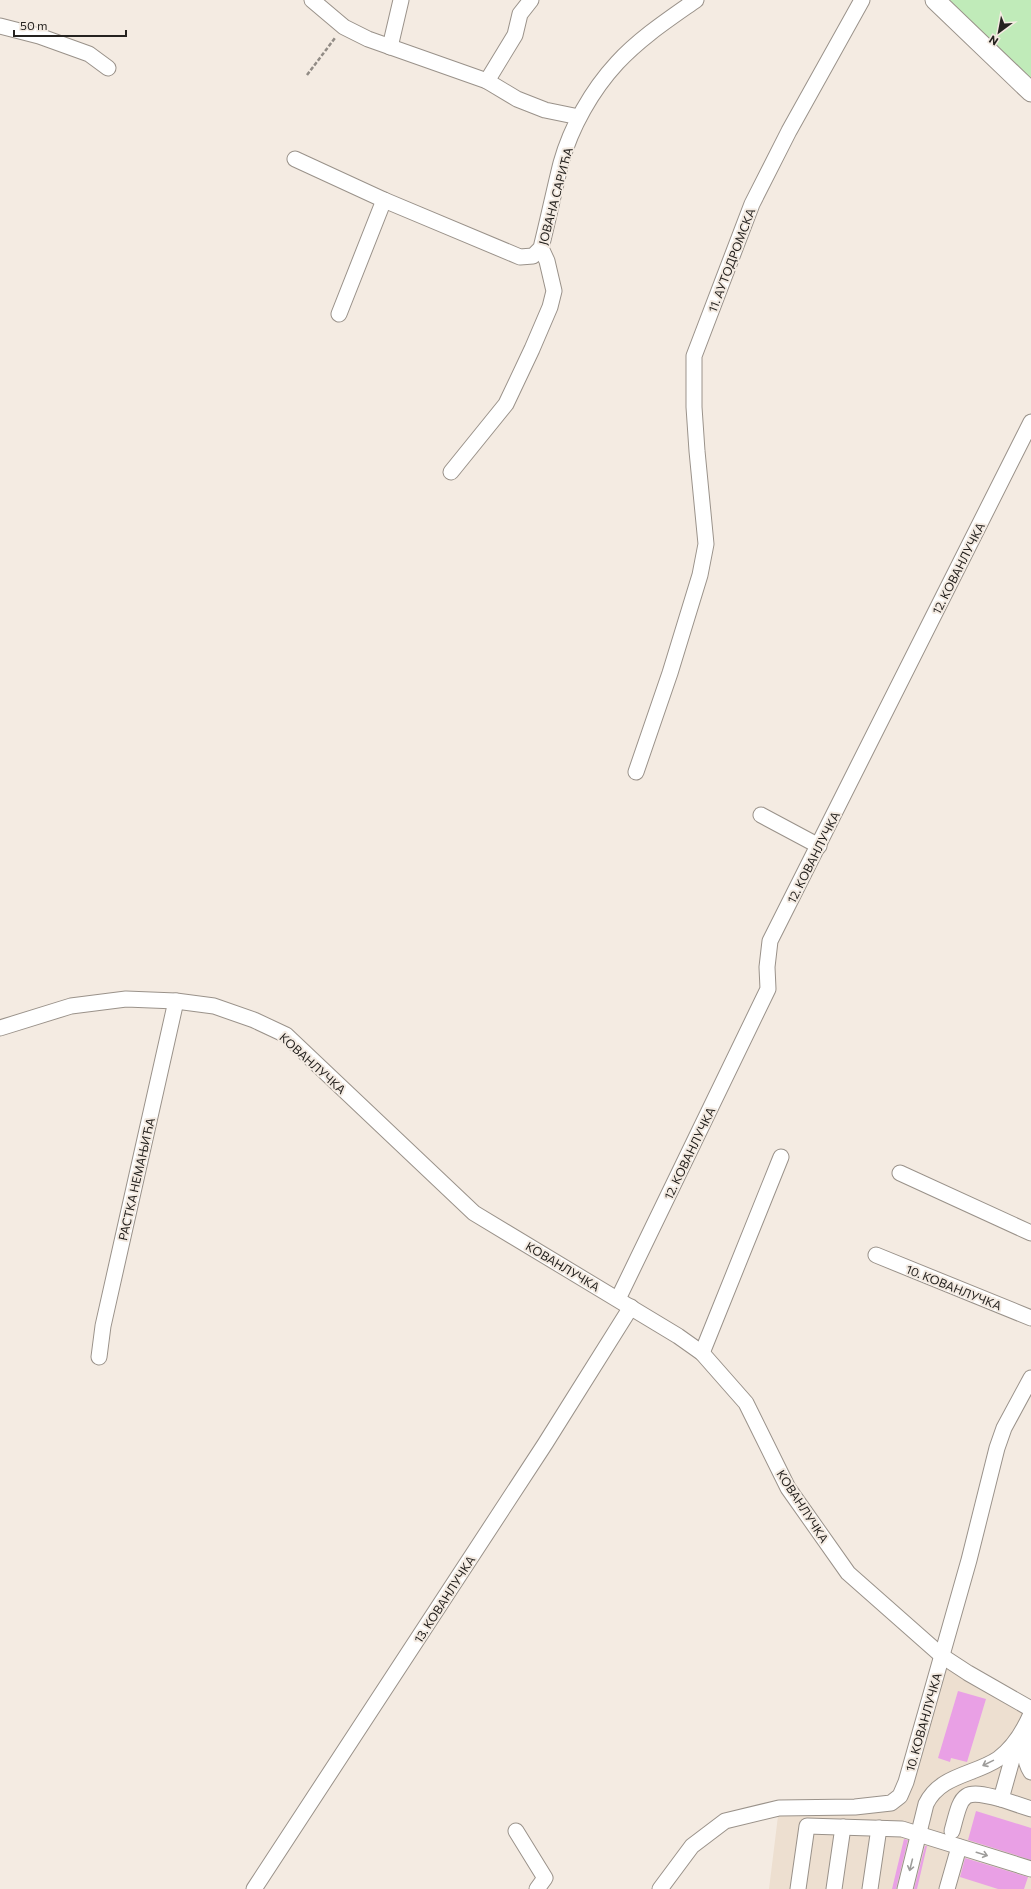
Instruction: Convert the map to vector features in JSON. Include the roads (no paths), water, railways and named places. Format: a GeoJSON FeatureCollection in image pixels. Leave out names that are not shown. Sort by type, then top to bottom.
{"type":"FeatureCollection","features":[{"type":"Feature","properties":{"kind":"main road"},"geometry":{"type":"LineString","coordinates":[[935,0],[1031,92]]}},
{"type":"Feature","properties":{"kind":"street"},"geometry":{"type":"LineString","coordinates":[[313,0],[344,27],[368,39],[487,81],[517,99],[545,110],[580,117]]}},
{"type":"Feature","properties":{"kind":"street"},"geometry":{"type":"LineString","coordinates":[[390,47],[401,0]]}},
{"type":"Feature","properties":{"kind":"street"},"geometry":{"type":"LineString","coordinates":[[487,81],[515,36],[520,14],[531,0]]}},
{"type":"Feature","properties":{"kind":"street","name":"ЈОВАНА САРИЋА"},"geometry":{"type":"LineString","coordinates":[[295,159],[384,200],[520,257],[533,256],[541,248],[562,162],[580,117],[603,79],[618,62],[654,31],[696,0]]}},
{"type":"Feature","properties":{"kind":"street","name":"11. АУТОДРОМСКА"},"geometry":{"type":"LineString","coordinates":[[636,772],[670,673],[700,575],[706,544],[696,444],[694,356],[752,204],[789,131],[862,0]]}},
{"type":"Feature","properties":{"kind":"street"},"geometry":{"type":"LineString","coordinates":[[0,26],[39,36],[89,54],[108,68]]}},
{"type":"Feature","properties":{"kind":"street"},"geometry":{"type":"LineString","coordinates":[[339,314],[384,200]]}},
{"type":"Feature","properties":{"kind":"street"},"geometry":{"type":"LineString","coordinates":[[451,472],[506,404],[550,307],[554,291],[547,261],[541,248]]}},
{"type":"Feature","properties":{"kind":"street","name":"12. КОВАНЛУЧКА"},"geometry":{"type":"LineString","coordinates":[[625,1303],[768,989],[767,967],[770,941],[1031,422]]}},
{"type":"Feature","properties":{"kind":"street"},"geometry":{"type":"LineString","coordinates":[[761,815],[819,846]]}},
{"type":"Feature","properties":{"kind":"street","name":"КОВАНЛУЧКА"},"geometry":{"type":"LineString","coordinates":[[0,1028],[72,1006],[126,999],[176,1001],[214,1006],[254,1020],[286,1035],[474,1213],[625,1303],[702,1353],[746,1403],[788,1488],[848,1574],[942,1656],[968,1673],[1031,1709]]}},
{"type":"Feature","properties":{"kind":"street","name":"РАСТКА НЕМАЊИЋА"},"geometry":{"type":"LineString","coordinates":[[99,1357],[103,1326],[176,1001]]}},
{"type":"Feature","properties":{"kind":"street"},"geometry":{"type":"LineString","coordinates":[[702,1353],[781,1157]]}},
{"type":"Feature","properties":{"kind":"street"},"geometry":{"type":"LineString","coordinates":[[900,1173],[1031,1233]]}},
{"type":"Feature","properties":{"kind":"street","name":"10. КОВАНЛУЧКА"},"geometry":{"type":"LineString","coordinates":[[876,1255],[1031,1318]]}},
{"type":"Feature","properties":{"kind":"street","name":"13. КОВАНЛУЧКА"},"geometry":{"type":"LineString","coordinates":[[254,1889],[545,1444],[625,1303]]}},
{"type":"Feature","properties":{"kind":"street","name":"10. КОВАНЛУЧКА"},"geometry":{"type":"LineString","coordinates":[[660,1889],[692,1846],[725,1821],[779,1808],[855,1807],[891,1803],[900,1796],[906,1782],[969,1560],[997,1448],[1004,1428],[1029,1384]]}},
{"type":"Feature","properties":{"kind":"street"},"geometry":{"type":"LineString","coordinates":[[1001,1799],[1031,1714]]}},
{"type":"Feature","properties":{"kind":"street"},"geometry":{"type":"LineString","coordinates":[[905,1889],[926,1804],[931,1794],[947,1782],[998,1758],[1022,1741],[1031,1725]]}},
{"type":"Feature","properties":{"kind":"street"},"geometry":{"type":"LineString","coordinates":[[1022,1741],[1025,1759],[1031,1772]]}},
{"type":"Feature","properties":{"kind":"street"},"geometry":{"type":"LineString","coordinates":[[952,1831],[961,1800],[967,1795],[980,1793],[1031,1809]]}},
{"type":"Feature","properties":{"kind":"street"},"geometry":{"type":"LineString","coordinates":[[798,1889],[807,1826],[902,1829],[918,1837],[959,1847],[1031,1869]]}},
{"type":"Feature","properties":{"kind":"street"},"geometry":{"type":"LineString","coordinates":[[834,1889],[843,1828]]}},
{"type":"Feature","properties":{"kind":"street"},"geometry":{"type":"LineString","coordinates":[[870,1889],[879,1828]]}},
{"type":"Feature","properties":{"kind":"street"},"geometry":{"type":"LineString","coordinates":[[516,1831],[545,1878],[537,1889]]}},
{"type":"Feature","properties":{"kind":"street"},"geometry":{"type":"LineString","coordinates":[[947,1889],[959,1847]]}}]}
